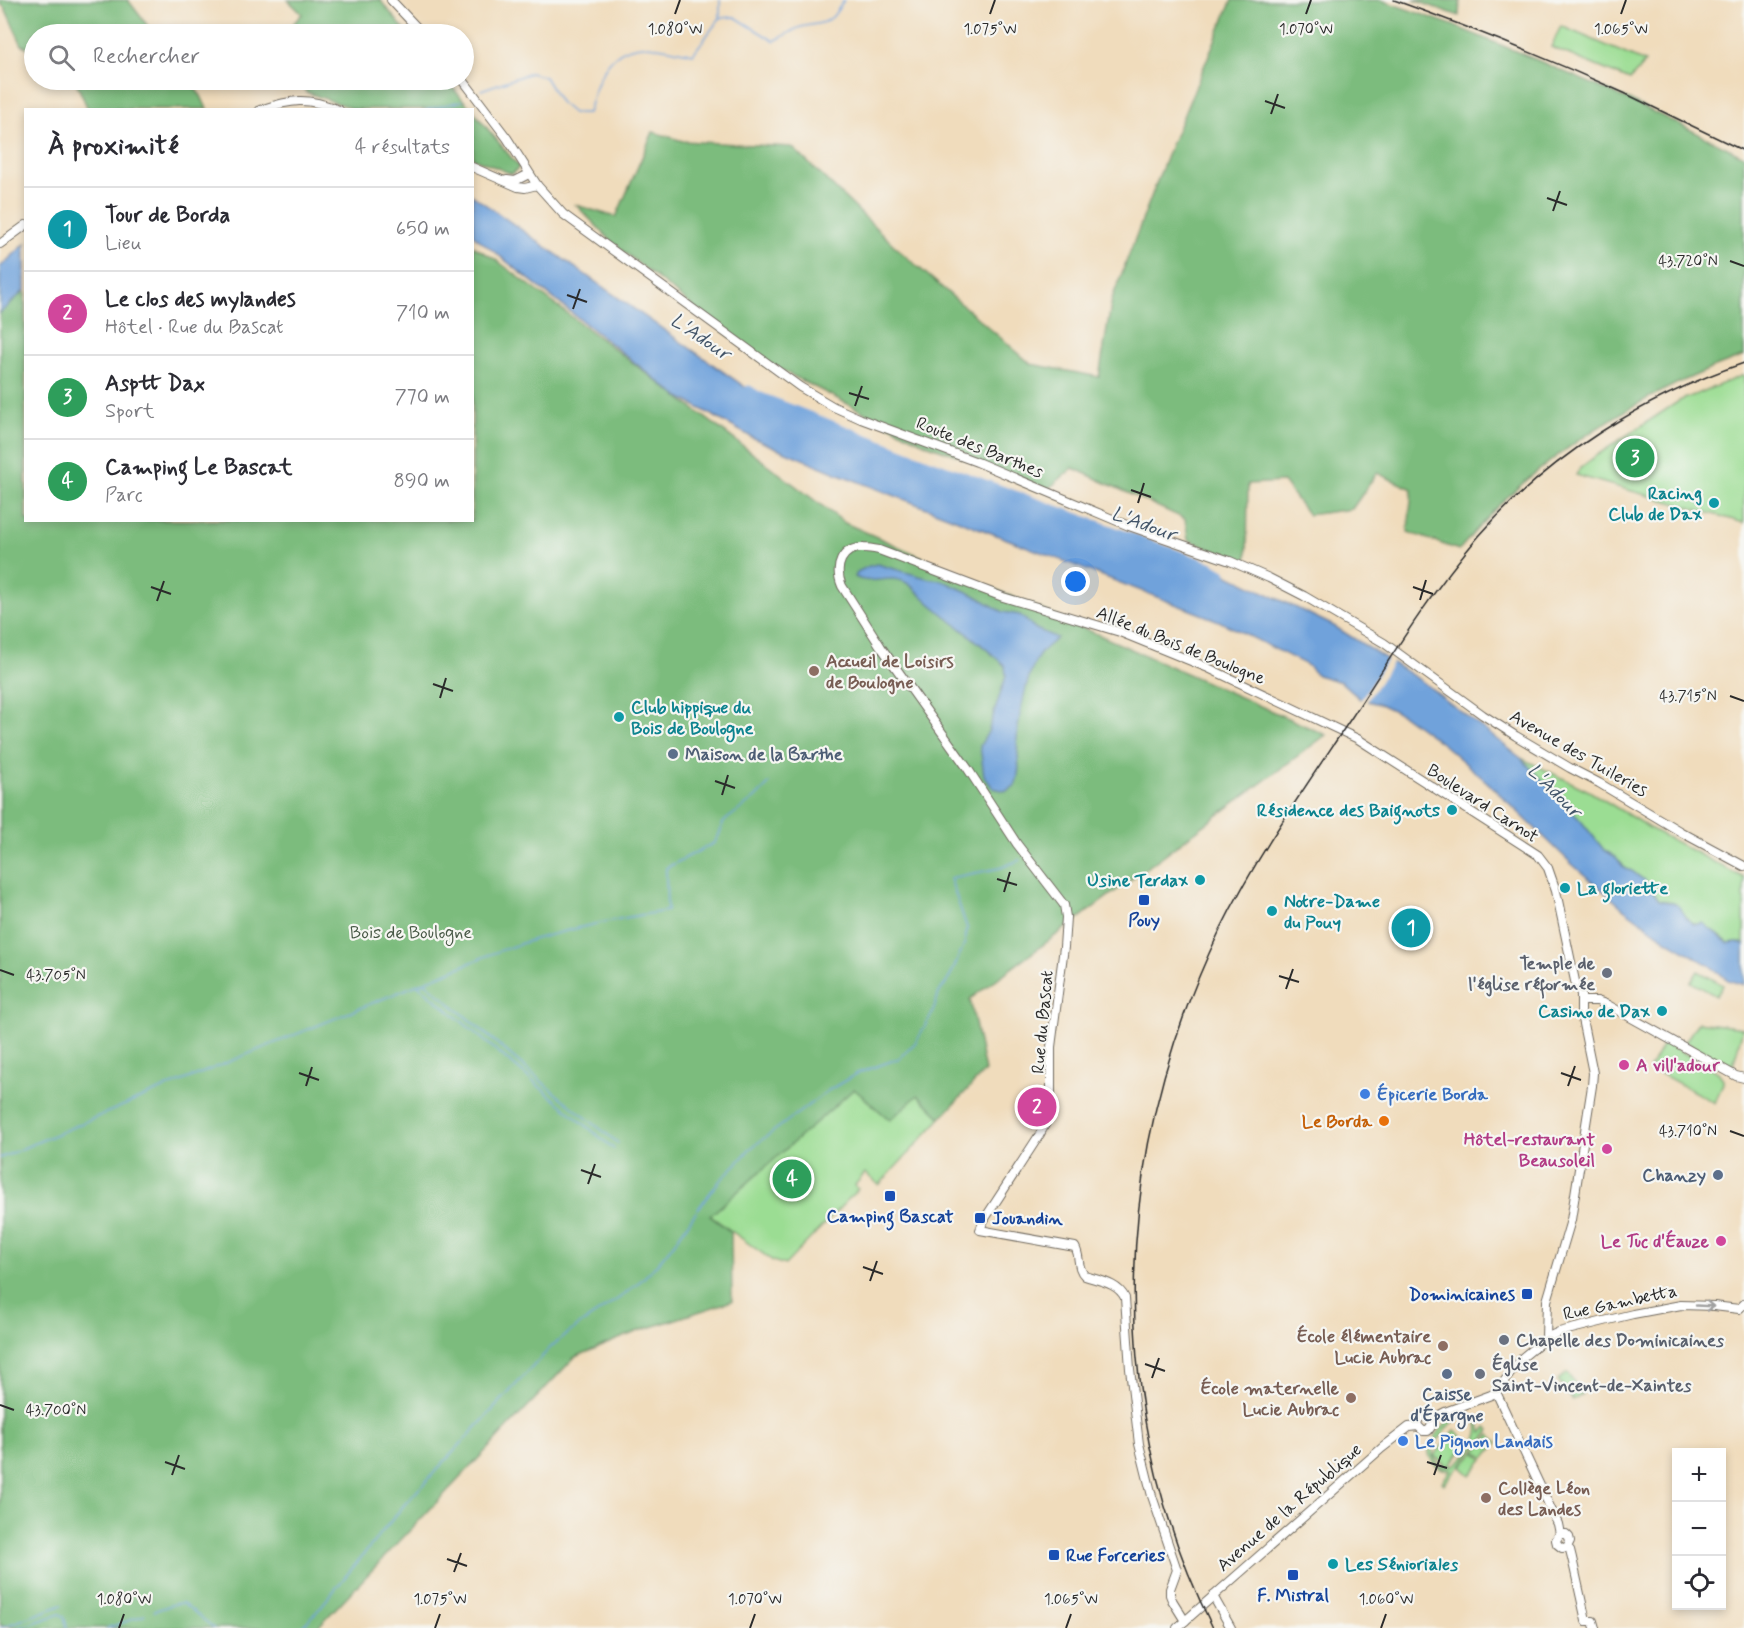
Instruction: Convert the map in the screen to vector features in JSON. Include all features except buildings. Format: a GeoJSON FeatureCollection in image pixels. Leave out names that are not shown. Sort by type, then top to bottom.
{"type":"FeatureCollection","features":[{"type":"Feature","properties":{"kind":"main road"},"geometry":{"type":"LineString","coordinates":[[392,0],[414,24]]}},
{"type":"Feature","properties":{"kind":"main road"},"geometry":{"type":"LineString","coordinates":[[471,90],[539,183]]}},
{"type":"Feature","properties":{"kind":"main road"},"geometry":{"type":"LineString","coordinates":[[507,138],[529,174],[539,183]]}},
{"type":"Feature","properties":{"kind":"main road","name":"Route des Barthes"},"geometry":{"type":"LineString","coordinates":[[539,183],[586,231]]}},
{"type":"Feature","properties":{"kind":"main road","name":"Route des Barthes"},"geometry":{"type":"LineString","coordinates":[[539,183],[563,214],[800,387],[834,407],[977,462],[1129,526],[1230,561],[1304,597],[1406,657]]}},
{"type":"Feature","properties":{"kind":"main road","name":"Avenue des Tuileries"},"geometry":{"type":"LineString","coordinates":[[1406,657],[1500,727],[1744,867]]}},
{"type":"Feature","properties":{"kind":"main road","name":"Rue Gambetta"},"geometry":{"type":"LineString","coordinates":[[1496,1392],[1523,1357],[1546,1338],[1559,1332],[1608,1319],[1681,1305],[1741,1306]]}},
{"type":"Feature","properties":{"kind":"main road","name":"Avenue de la République"},"geometry":{"type":"LineString","coordinates":[[1177,1628],[1382,1449],[1409,1427],[1418,1426],[1417,1421],[1422,1416],[1427,1415],[1432,1419],[1496,1392]]}},
{"type":"Feature","properties":{"kind":"street"},"geometry":{"type":"LineString","coordinates":[[266,108],[284,102],[302,100],[319,102],[334,108]]}},
{"type":"Feature","properties":{"kind":"street"},"geometry":{"type":"LineString","coordinates":[[474,168],[525,188],[539,183]]}},
{"type":"Feature","properties":{"kind":"street"},"geometry":{"type":"LineString","coordinates":[[503,180],[515,181],[529,174]]}},
{"type":"Feature","properties":{"kind":"street"},"geometry":{"type":"LineString","coordinates":[[0,244],[24,226]]}},
{"type":"Feature","properties":{"kind":"street","name":"Allée du Bois de Boulogne"},"geometry":{"type":"LineString","coordinates":[[1064,905],[1017,844],[968,769],[881,647],[842,586],[837,575],[839,565],[843,556],[853,549],[879,550],[1003,597],[1120,632],[1206,667],[1358,739]]}},
{"type":"Feature","properties":{"kind":"street","name":"Boulevard Carnot"},"geometry":{"type":"LineString","coordinates":[[1358,739],[1538,855],[1548,868],[1556,891],[1575,981],[1581,994],[1581,1014],[1593,1073],[1571,1220],[1547,1301],[1546,1338]]}},
{"type":"Feature","properties":{"kind":"street","name":"Rue du Bascat"},"geometry":{"type":"LineString","coordinates":[[1064,905],[1066,917],[1064,947],[1051,1047],[1049,1117],[980,1230],[1075,1247],[1078,1252],[1079,1268],[1085,1276],[1117,1287],[1122,1291],[1125,1298],[1139,1444],[1152,1496],[1176,1570],[1170,1595],[1185,1620]]}},
{"type":"Feature","properties":{"kind":"street"},"geometry":{"type":"LineString","coordinates":[[1582,1002],[1597,1001],[1608,1005],[1733,1075],[1744,1076]]}},
{"type":"Feature","properties":{"kind":"street"},"geometry":{"type":"LineString","coordinates":[[1496,1392],[1558,1524],[1560,1534],[1556,1540],[1557,1544],[1570,1550],[1585,1625],[1593,1622],[1595,1628]]}},
{"type":"Feature","properties":{"kind":"street"},"geometry":{"type":"LineString","coordinates":[[1213,1596],[1231,1628]]}},
{"type":"Feature","properties":{"kind":"green space"},"geometry":{"type":"Polygon","coordinates":[[[0,0],[128,0],[146,24],[24,24],[24,46],[5,8],[0,4],[0,0]]]}},
{"type":"Feature","properties":{"kind":"green space"},"geometry":{"type":"Polygon","coordinates":[[[288,0],[380,0],[400,24],[293,24],[302,14],[288,0]]]}},
{"type":"Feature","properties":{"kind":"green space"},"geometry":{"type":"Polygon","coordinates":[[[1232,0],[1381,0],[1452,25],[1537,60],[1629,100],[1744,156],[1744,356],[1646,399],[1586,436],[1529,478],[1502,502],[1459,550],[1408,532],[1412,489],[1377,473],[1352,509],[1308,515],[1283,482],[1248,484],[1247,564],[1188,540],[1185,519],[1073,468],[1048,489],[926,444],[758,358],[614,244],[576,205],[616,217],[653,132],[683,141],[792,147],[902,253],[1031,364],[1099,377],[1112,299],[1171,145],[1232,0]]]}},
{"type":"Feature","properties":{"kind":"green space"},"geometry":{"type":"Polygon","coordinates":[[[1414,0],[1460,0],[1459,16],[1414,0]]]}},
{"type":"Feature","properties":{"kind":"green space"},"geometry":{"type":"Polygon","coordinates":[[[1561,26],[1645,62],[1630,80],[1551,47],[1561,26]]]}},
{"type":"Feature","properties":{"kind":"green space"},"geometry":{"type":"Polygon","coordinates":[[[79,90],[196,90],[207,108],[88,108],[79,90]]]}},
{"type":"Feature","properties":{"kind":"green space"},"geometry":{"type":"Polygon","coordinates":[[[305,90],[455,90],[470,108],[351,108],[305,90]]]}},
{"type":"Feature","properties":{"kind":"green space"},"geometry":{"type":"Polygon","coordinates":[[[474,112],[519,167],[512,174],[474,158],[474,112]]]}},
{"type":"Feature","properties":{"kind":"green space","name":"Bois de Boulogne"},"geometry":{"type":"Polygon","coordinates":[[[474,247],[495,259],[845,523],[1326,735],[970,999],[985,1071],[941,1118],[918,1095],[890,1120],[854,1089],[710,1216],[731,1232],[732,1301],[636,1332],[575,1357],[317,1628],[27,1628],[0,1625],[0,309],[24,292],[24,522],[474,522],[474,247]]]}},
{"type":"Feature","properties":{"kind":"green space"},"geometry":{"type":"Polygon","coordinates":[[[1744,375],[1744,523],[1576,475],[1580,468],[1597,455],[1679,401],[1744,375]]]}},
{"type":"Feature","properties":{"kind":"green space"},"geometry":{"type":"Polygon","coordinates":[[[1521,758],[1589,791],[1653,830],[1744,878],[1744,944],[1729,943],[1712,930],[1690,922],[1676,904],[1659,900],[1646,882],[1632,871],[1625,869],[1604,850],[1581,821],[1521,758]]]}},
{"type":"Feature","properties":{"kind":"green space"},"geometry":{"type":"Polygon","coordinates":[[[1698,971],[1723,985],[1716,996],[1691,982],[1698,971]]]}},
{"type":"Feature","properties":{"kind":"green space"},"geometry":{"type":"Polygon","coordinates":[[[1698,1022],[1743,1028],[1733,1066],[1685,1042],[1698,1022]]]}},
{"type":"Feature","properties":{"kind":"green space"},"geometry":{"type":"Polygon","coordinates":[[[1664,1042],[1718,1072],[1723,1083],[1715,1103],[1650,1068],[1664,1042]]]}},
{"type":"Feature","properties":{"kind":"green space"},"geometry":{"type":"Polygon","coordinates":[[[846,1081],[918,1095],[941,1118],[879,1185],[865,1173],[855,1185],[858,1189],[785,1265],[773,1261],[701,1209],[846,1081]]]}},
{"type":"Feature","properties":{"kind":"green space"},"geometry":{"type":"Polygon","coordinates":[[[1567,1373],[1582,1394],[1573,1401],[1558,1380],[1567,1373]]]}},
{"type":"Feature","properties":{"kind":"green space"},"geometry":{"type":"Polygon","coordinates":[[[1464,1414],[1472,1416],[1478,1421],[1482,1433],[1487,1428],[1490,1431],[1444,1484],[1442,1482],[1451,1470],[1436,1465],[1429,1452],[1432,1441],[1455,1416],[1464,1414]],[[1461,1417],[1454,1421],[1436,1442],[1433,1447],[1433,1457],[1439,1465],[1447,1466],[1434,1456],[1455,1430],[1469,1442],[1448,1467],[1463,1458],[1470,1450],[1478,1432],[1478,1424],[1472,1419],[1461,1417]]]}},
{"type":"Feature","properties":{"kind":"green space"},"geometry":{"type":"Polygon","coordinates":[[[1490,1435],[1498,1442],[1485,1458],[1476,1451],[1490,1435]]]}},
{"type":"Feature","properties":{"kind":"green space"},"geometry":{"type":"Polygon","coordinates":[[[1475,1452],[1483,1459],[1470,1475],[1461,1467],[1475,1452]]]}},
{"type":"Feature","properties":{"kind":"water"},"geometry":{"type":"Polygon","coordinates":[[[474,196],[758,396],[928,463],[1212,567],[1334,626],[1420,680],[1521,758],[1581,821],[1604,850],[1616,857],[1625,869],[1632,871],[1646,882],[1659,900],[1677,905],[1691,923],[1703,923],[1728,943],[1744,944],[1744,985],[1728,980],[1624,909],[1573,865],[1487,782],[1444,745],[1403,715],[1382,705],[1360,699],[1341,682],[1317,675],[1307,665],[1219,621],[836,473],[755,439],[676,395],[474,236],[474,196]]]}},
{"type":"Feature","properties":{"kind":"water"},"geometry":{"type":"Polygon","coordinates":[[[24,245],[24,291],[0,313],[0,267],[24,245]]]}},
{"type":"Feature","properties":{"kind":"water"},"geometry":{"type":"Polygon","coordinates":[[[877,564],[941,580],[976,596],[1003,612],[1020,615],[1036,629],[1057,638],[1040,654],[1027,683],[1018,731],[1019,768],[1015,786],[1006,791],[993,788],[984,776],[980,746],[988,732],[1006,676],[1005,666],[905,582],[855,577],[857,572],[877,564]]]}},
{"type":"Feature","properties":{"kind":"pier"},"geometry":{"type":"Polygon","coordinates":[[[1389,657],[1394,660],[1365,704],[1359,702],[1389,657]]]}},
{"type":"Feature","properties":{"kind":"waterway"},"geometry":{"type":"LineString","coordinates":[[720,0],[720,17]]}},
{"type":"Feature","properties":{"kind":"waterway"},"geometry":{"type":"LineString","coordinates":[[481,90],[530,73],[545,77],[560,102],[573,113],[588,113],[604,69],[611,60],[630,48],[654,46],[693,54],[720,18],[735,17],[774,41],[801,27],[827,21],[844,0]]}},
{"type":"Feature","properties":{"kind":"waterway"},"geometry":{"type":"LineString","coordinates":[[434,108],[462,101]]}},
{"type":"Feature","properties":{"kind":"waterway","name":"L'Adour"},"geometry":{"type":"LineString","coordinates":[[749,390],[758,396],[928,463],[1212,567],[1222,573]]}},
{"type":"Feature","properties":{"kind":"waterway"},"geometry":{"type":"LineString","coordinates":[[0,1158],[494,953],[568,930],[667,911],[666,868],[714,843],[723,823],[754,799],[770,783]]}},
{"type":"Feature","properties":{"kind":"waterway"},"geometry":{"type":"LineString","coordinates":[[698,1209],[716,1185],[751,1148],[829,1090],[858,1073],[900,1058],[916,1042],[932,1014],[939,993],[950,977],[965,942],[967,928],[950,878],[1000,868],[1020,860]]}},
{"type":"Feature","properties":{"kind":"waterway"},"geometry":{"type":"LineString","coordinates":[[425,982],[555,1093],[618,1143]]}},
{"type":"Feature","properties":{"kind":"waterway"},"geometry":{"type":"LineString","coordinates":[[417,984],[614,1149]]}},
{"type":"Feature","properties":{"kind":"waterway"},"geometry":{"type":"LineString","coordinates":[[300,1628],[314,1615],[404,1505],[551,1347],[627,1293],[653,1268],[696,1212]]}},
{"type":"Feature","properties":{"kind":"waterway"},"geometry":{"type":"LineString","coordinates":[[154,1611],[183,1603],[214,1628]]}},
{"type":"Feature","properties":{"kind":"waterway"},"geometry":{"type":"LineString","coordinates":[[0,1628],[62,1605]]}},
{"type":"Feature","properties":{"kind":"waterway"},"geometry":{"type":"LineString","coordinates":[[18,1628],[60,1614],[64,1617],[67,1628]]}},
{"type":"Feature","properties":{"kind":"waterway"},"geometry":{"type":"LineString","coordinates":[[107,1628],[145,1615]]}},
{"type":"Feature","properties":{"kind":"railway"},"geometry":{"type":"LineString","coordinates":[[1394,0],[1567,68],[1744,151]]}},
{"type":"Feature","properties":{"kind":"railway"},"geometry":{"type":"LineString","coordinates":[[1213,1628],[1177,1543],[1152,1456],[1138,1368],[1134,1279],[1141,1190],[1158,1102],[1184,1015],[1220,930],[1266,848],[1412,624],[1479,536],[1536,480],[1600,432],[1670,393],[1744,363]]}},
{"type":"Feature","properties":{"kind":"place","name":"Asptt Dax"},"geometry":{"type":"Point","coordinates":[1635,458]}},
{"type":"Feature","properties":{"kind":"place","name":"Racing Club de Dax"},"geometry":{"type":"Point","coordinates":[1714,503]}},
{"type":"Feature","properties":{"kind":"place","name":"Accueil de Loisirs de Boulogne"},"geometry":{"type":"Point","coordinates":[814,671]}},
{"type":"Feature","properties":{"kind":"place","name":"Club hippique du Bois de Boulogne"},"geometry":{"type":"Point","coordinates":[619,717]}},
{"type":"Feature","properties":{"kind":"place","name":"Maison de la Barthe"},"geometry":{"type":"Point","coordinates":[673,754]}},
{"type":"Feature","properties":{"kind":"place","name":"Résidence des Baignots"},"geometry":{"type":"Point","coordinates":[1452,810]}},
{"type":"Feature","properties":{"kind":"place","name":"Usine Terdax"},"geometry":{"type":"Point","coordinates":[1200,880]}},
{"type":"Feature","properties":{"kind":"place","name":"La gloriette"},"geometry":{"type":"Point","coordinates":[1565,888]}},
{"type":"Feature","properties":{"kind":"place","name":"Pouy"},"geometry":{"type":"Point","coordinates":[1144,900]}},
{"type":"Feature","properties":{"kind":"place","name":"Notre-Dame du Pouy"},"geometry":{"type":"Point","coordinates":[1272,911]}},
{"type":"Feature","properties":{"kind":"place","name":"Tour de Borda"},"geometry":{"type":"Point","coordinates":[1411,928]}},
{"type":"Feature","properties":{"kind":"place","name":"Temple de l'église réformée"},"geometry":{"type":"Point","coordinates":[1607,973]}},
{"type":"Feature","properties":{"kind":"place","name":"Casino de Dax"},"geometry":{"type":"Point","coordinates":[1662,1011]}},
{"type":"Feature","properties":{"kind":"place","name":"A vill'adour"},"geometry":{"type":"Point","coordinates":[1624,1065]}},
{"type":"Feature","properties":{"kind":"place","name":"Épicerie Borda"},"geometry":{"type":"Point","coordinates":[1365,1094]}},
{"type":"Feature","properties":{"kind":"place","name":"Le clos des mylandes"},"geometry":{"type":"Point","coordinates":[1037,1107]}},
{"type":"Feature","properties":{"kind":"place","name":"Le Borda"},"geometry":{"type":"Point","coordinates":[1384,1121]}},
{"type":"Feature","properties":{"kind":"place","name":"Hôtel-restaurant Beausoleil"},"geometry":{"type":"Point","coordinates":[1607,1149]}},
{"type":"Feature","properties":{"kind":"place","name":"Chanzy"},"geometry":{"type":"Point","coordinates":[1718,1175]}},
{"type":"Feature","properties":{"kind":"place","name":"Camping Le Bascat"},"geometry":{"type":"Point","coordinates":[792,1179]}},
{"type":"Feature","properties":{"kind":"place","name":"Camping Bascat"},"geometry":{"type":"Point","coordinates":[890,1196]}},
{"type":"Feature","properties":{"kind":"place","name":"Jouandin"},"geometry":{"type":"Point","coordinates":[980,1218]}},
{"type":"Feature","properties":{"kind":"place","name":"Le Tuc d'Éauze"},"geometry":{"type":"Point","coordinates":[1721,1241]}},
{"type":"Feature","properties":{"kind":"place","name":"Dominicaines"},"geometry":{"type":"Point","coordinates":[1527,1294]}},
{"type":"Feature","properties":{"kind":"place","name":"Chapelle des Dominicaines"},"geometry":{"type":"Point","coordinates":[1504,1340]}},
{"type":"Feature","properties":{"kind":"place","name":"École élémentaire Lucie Aubrac"},"geometry":{"type":"Point","coordinates":[1443,1346]}},
{"type":"Feature","properties":{"kind":"place","name":"Caisse d'Épargne"},"geometry":{"type":"Point","coordinates":[1447,1374]}},
{"type":"Feature","properties":{"kind":"place","name":"Église Saint-Vincent-de-Xaintes"},"geometry":{"type":"Point","coordinates":[1480,1374]}},
{"type":"Feature","properties":{"kind":"place","name":"École maternelle Lucie Aubrac"},"geometry":{"type":"Point","coordinates":[1351,1398]}},
{"type":"Feature","properties":{"kind":"place","name":"Le Pignon Landais"},"geometry":{"type":"Point","coordinates":[1403,1441]}},
{"type":"Feature","properties":{"kind":"place","name":"Collège Léon des Landes"},"geometry":{"type":"Point","coordinates":[1486,1498]}},
{"type":"Feature","properties":{"kind":"place","name":"Rue Forceries"},"geometry":{"type":"Point","coordinates":[1054,1555]}},
{"type":"Feature","properties":{"kind":"place","name":"Les Sénioriales"},"geometry":{"type":"Point","coordinates":[1333,1564]}},
{"type":"Feature","properties":{"kind":"place","name":"F. Mistral"},"geometry":{"type":"Point","coordinates":[1293,1575]}}]}
